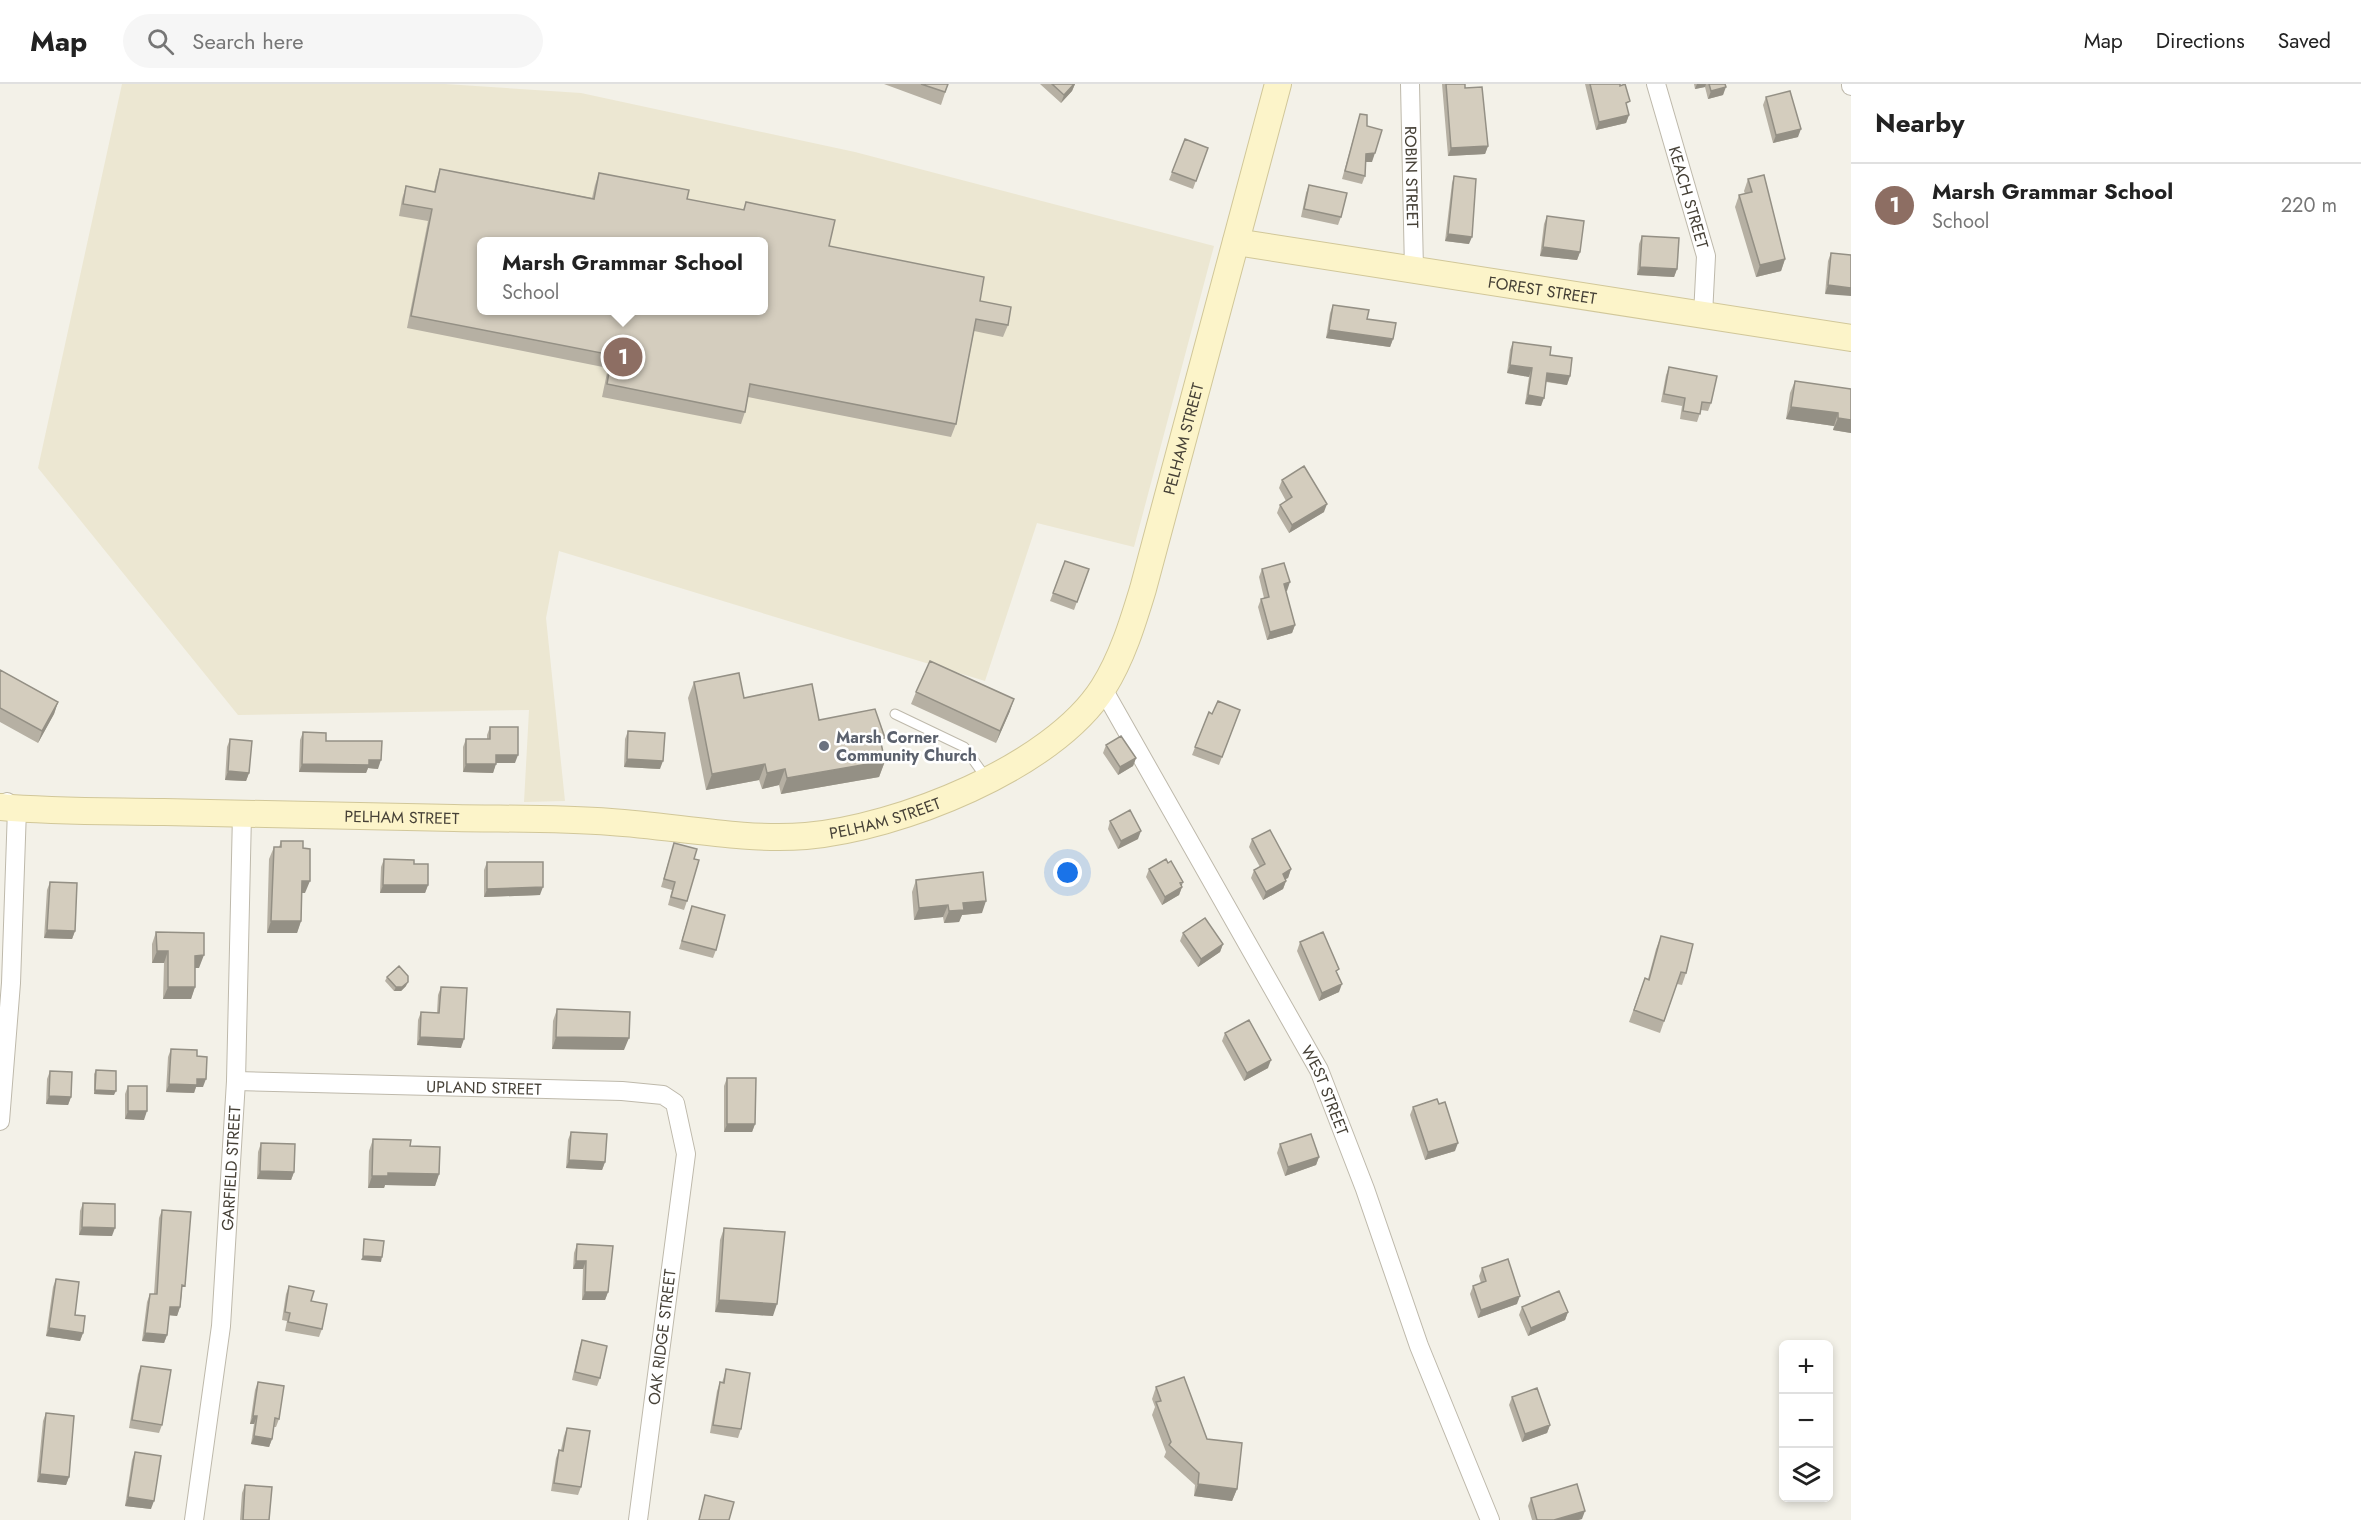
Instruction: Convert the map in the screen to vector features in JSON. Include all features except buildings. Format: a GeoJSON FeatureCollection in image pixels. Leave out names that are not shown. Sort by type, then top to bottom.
{"type":"FeatureCollection","features":[{"type":"Feature","properties":{"kind":"street","name":"PELHAM STREET"},"geometry":{"type":"LineString","coordinates":[[6,804],[242,814],[610,822],[744,834],[803,836],[870,825],[909,815],[945,801],[1018,763],[1051,741],[1080,717],[1103,689],[1119,657],[1143,589],[1278,84]]}},
{"type":"Feature","properties":{"kind":"street","name":"ROBIN STREET"},"geometry":{"type":"LineString","coordinates":[[1410,84],[1414,270]]}},
{"type":"Feature","properties":{"kind":"street","name":"KEACH STREET"},"geometry":{"type":"LineString","coordinates":[[1656,84],[1706,256],[1703,315]]}},
{"type":"Feature","properties":{"kind":"street","name":"FOREST STREET"},"geometry":{"type":"LineString","coordinates":[[1236,242],[1851,338]]}},
{"type":"Feature","properties":{"kind":"street","name":"WEST STREET"},"geometry":{"type":"LineString","coordinates":[[1103,689],[1319,1070],[1365,1189],[1419,1346],[1490,1520]]}},
{"type":"Feature","properties":{"kind":"street"},"geometry":{"type":"LineString","coordinates":[[0,1121],[10,983],[6,804]]}},
{"type":"Feature","properties":{"kind":"street","name":"GARFIELD STREET"},"geometry":{"type":"LineString","coordinates":[[194,1520],[220,1326],[236,1081],[242,814]]}},
{"type":"Feature","properties":{"kind":"street","name":"UPLAND STREET"},"geometry":{"type":"LineString","coordinates":[[236,1081],[663,1095],[675,1103],[686,1154]]}},
{"type":"Feature","properties":{"kind":"street","name":"OAK RIDGE STREET"},"geometry":{"type":"LineString","coordinates":[[638,1520],[686,1154]]}},
{"type":"Feature","properties":{"kind":"lane"},"geometry":{"type":"LineString","coordinates":[[895,714],[964,747],[987,779]]}},
{"type":"Feature","properties":{"kind":"shaded area"},"geometry":{"type":"Polygon","coordinates":[[[122,84],[445,84],[581,93],[855,152],[1214,246],[1134,547],[1037,523],[985,681],[559,551],[546,618],[565,801],[524,802],[529,710],[238,715],[38,468],[122,84]]]}},
{"type":"Feature","properties":{"kind":"place","name":"Marsh Grammar School"},"geometry":{"type":"Point","coordinates":[623,357]}},
{"type":"Feature","properties":{"kind":"place","name":"Marsh Corner Community Church"},"geometry":{"type":"Point","coordinates":[824,746]}}]}
